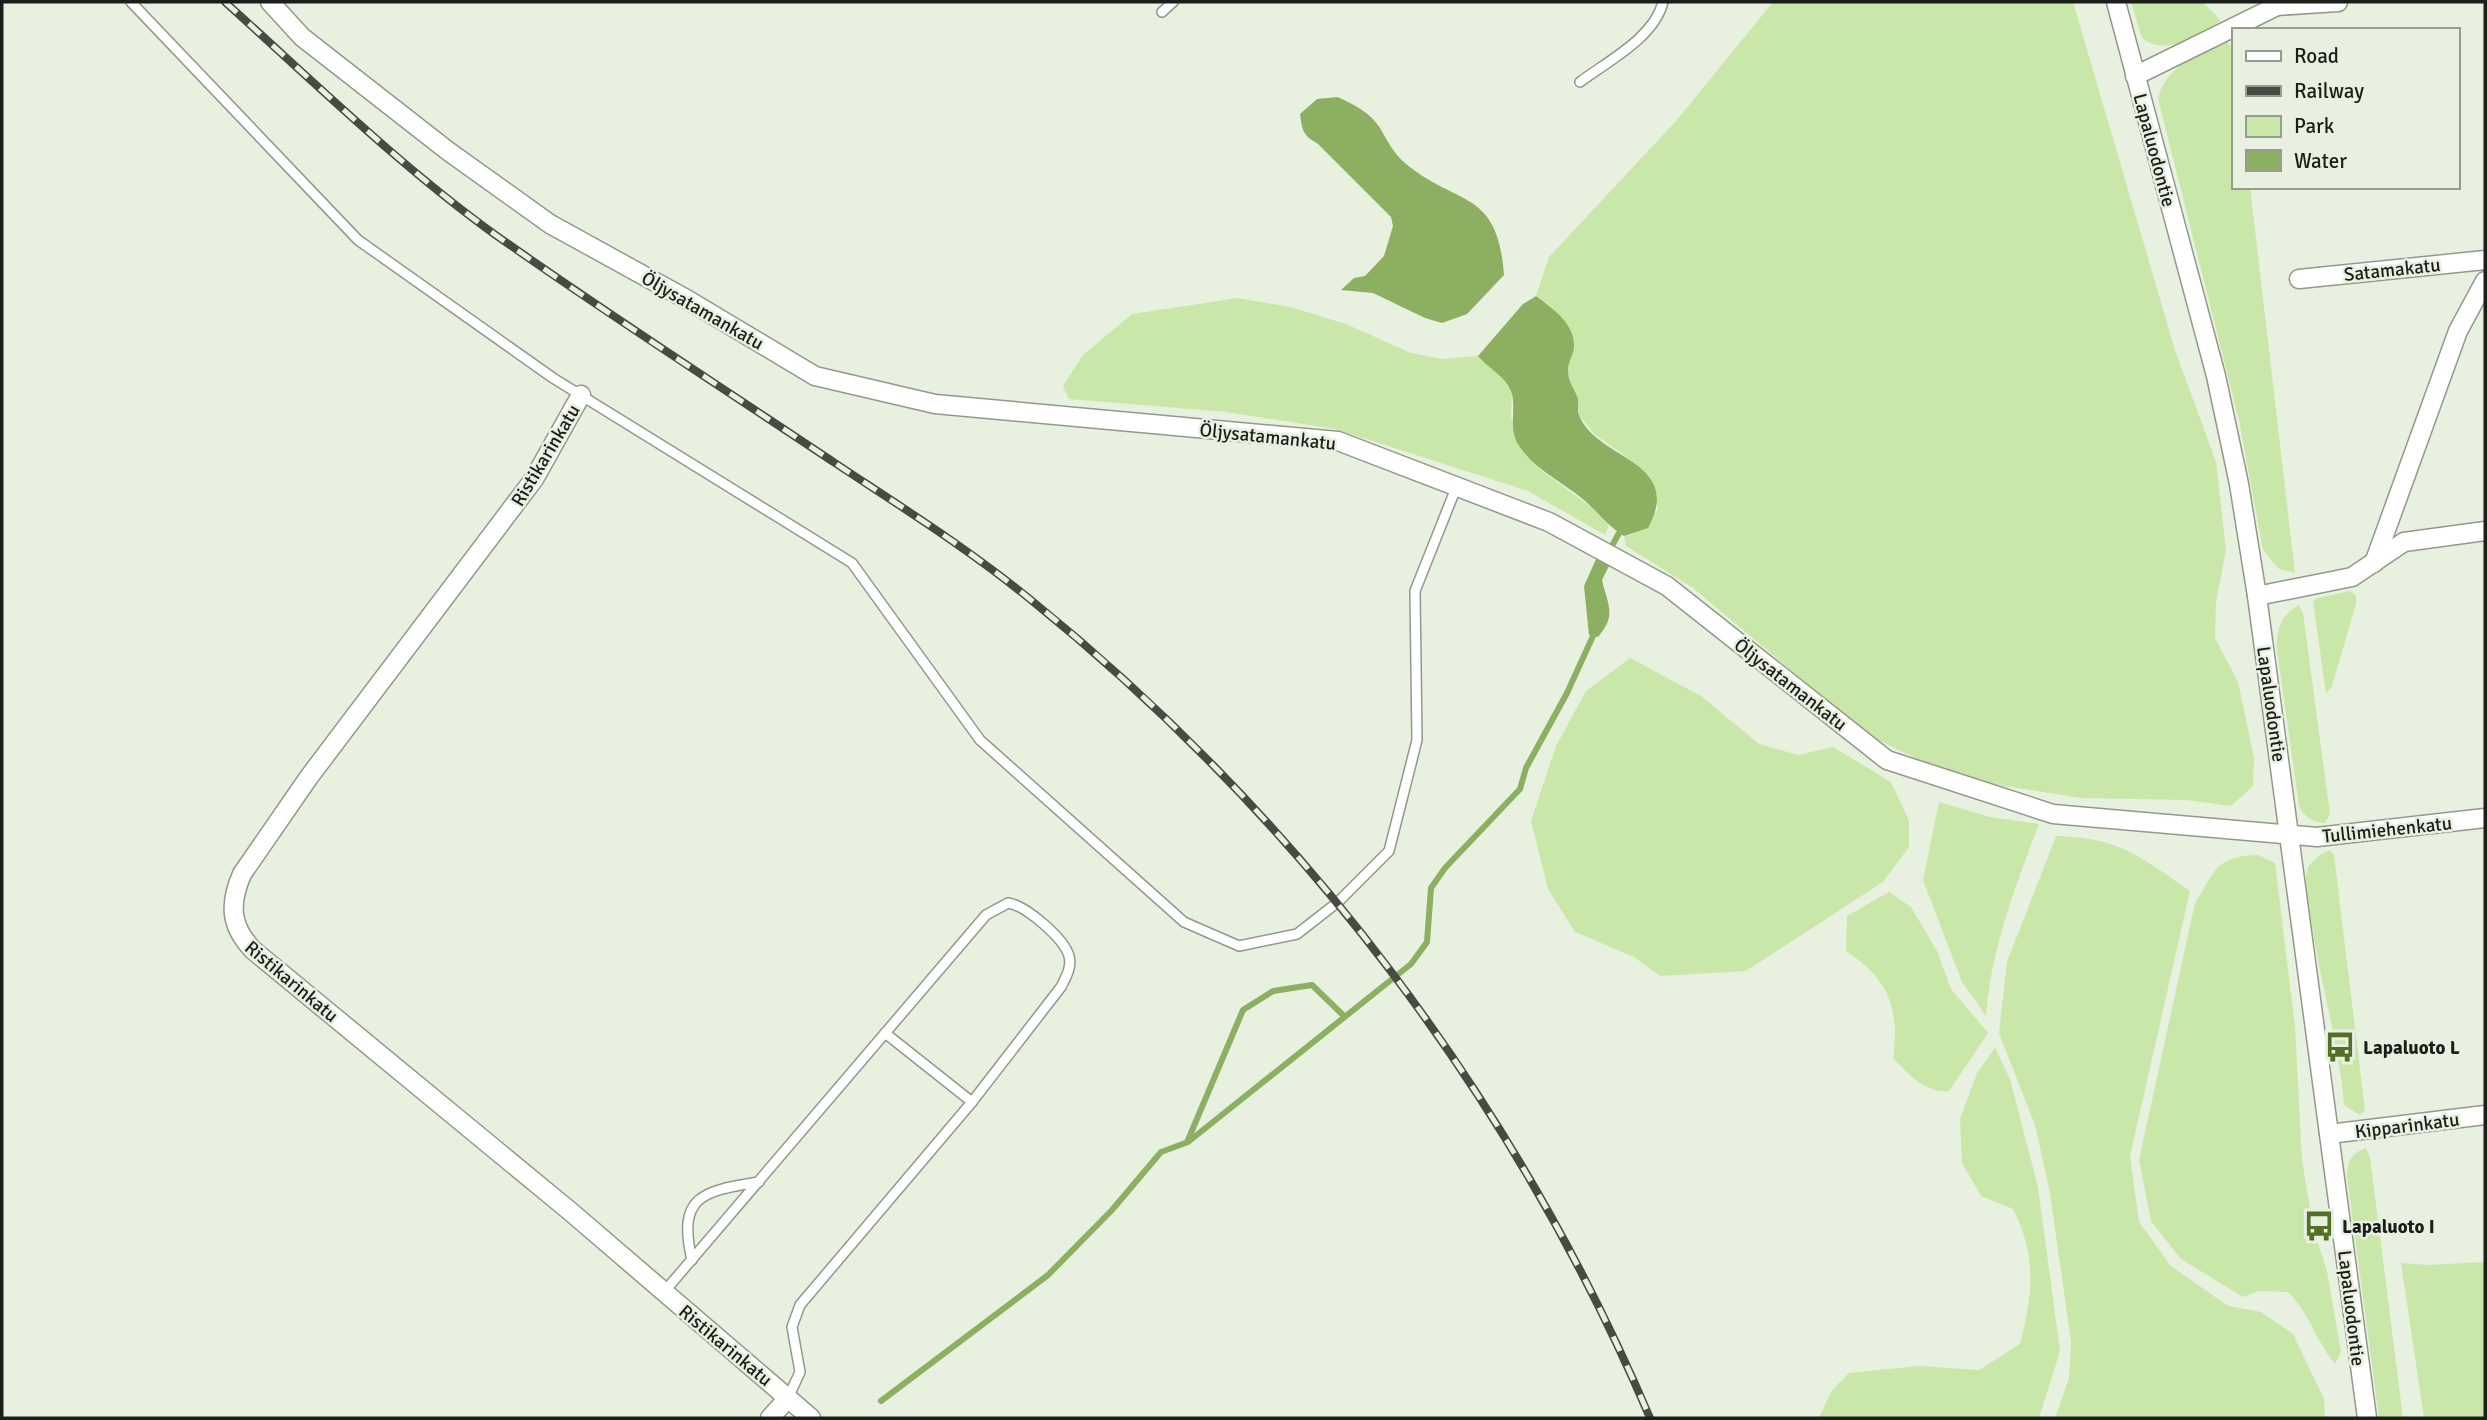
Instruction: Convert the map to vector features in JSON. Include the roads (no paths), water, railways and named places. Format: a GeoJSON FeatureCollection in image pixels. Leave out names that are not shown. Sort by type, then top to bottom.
{"type":"FeatureCollection","features":[{"type":"Feature","properties":{"kind":"street","name":"Öljysatamankatu"},"geometry":{"type":"LineString","coordinates":[[270,2],[302,37],[550,224],[688,300],[815,376],[935,404],[1338,441],[1549,522],[1667,586],[1887,760],[2053,814],[2289,835]]}},
{"type":"Feature","properties":{"kind":"street","name":"Lapaluodontie"},"geometry":{"type":"LineString","coordinates":[[2116,2],[2216,376],[2239,484],[2257,596],[2367,1418]]}},
{"type":"Feature","properties":{"kind":"street"},"geometry":{"type":"LineString","coordinates":[[2135,76],[2278,3],[2338,2]]}},
{"type":"Feature","properties":{"kind":"street","name":"Satamakatu"},"geometry":{"type":"LineString","coordinates":[[2299,279],[2485,260]]}},
{"type":"Feature","properties":{"kind":"street"},"geometry":{"type":"LineString","coordinates":[[2374,563],[2458,331],[2485,281]]}},
{"type":"Feature","properties":{"kind":"street","name":"Ristikarinkatu"},"geometry":{"type":"LineString","coordinates":[[580,395],[534,479],[309,777],[242,874],[232,907],[234,923],[253,950],[811,1418]]}},
{"type":"Feature","properties":{"kind":"street"},"geometry":{"type":"LineString","coordinates":[[2257,596],[2342,580],[2374,563],[2404,542],[2485,531]]}},
{"type":"Feature","properties":{"kind":"street","name":"Tullimiehenkatu"},"geometry":{"type":"LineString","coordinates":[[2289,835],[2337,837],[2485,818]]}},
{"type":"Feature","properties":{"kind":"street","name":"Kipparinkatu"},"geometry":{"type":"LineString","coordinates":[[2329,1134],[2485,1115]]}},
{"type":"Feature","properties":{"kind":"street"},"geometry":{"type":"LineString","coordinates":[[770,1418],[788,1398]]}},
{"type":"Feature","properties":{"kind":"lane"},"geometry":{"type":"LineString","coordinates":[[131,2],[358,240],[580,395],[852,563],[979,740],[1184,922],[1239,946],[1297,933],[1338,902],[1389,851],[1417,740],[1415,590],[1456,488]]}},
{"type":"Feature","properties":{"kind":"lane"},"geometry":{"type":"LineString","coordinates":[[1161,12],[1173,2]]}},
{"type":"Feature","properties":{"kind":"lane"},"geometry":{"type":"LineString","coordinates":[[1580,82],[1646,32],[1660,13],[1663,2]]}},
{"type":"Feature","properties":{"kind":"lane"},"geometry":{"type":"LineString","coordinates":[[664,1292],[986,915],[1008,903],[1024,908],[1064,945],[1069,955],[1068,973],[1061,987],[972,1102],[800,1305],[792,1327],[800,1372],[788,1398]]}},
{"type":"Feature","properties":{"kind":"lane"},"geometry":{"type":"LineString","coordinates":[[885,1033],[972,1102]]}},
{"type":"Feature","properties":{"kind":"lane"},"geometry":{"type":"LineString","coordinates":[[692,1260],[687,1220],[698,1200],[715,1190],[759,1182]]}},
{"type":"Feature","properties":{"kind":"water"},"geometry":{"type":"Polygon","coordinates":[[[1338,97],[1371,118],[1405,163],[1424,177],[1472,203],[1484,213],[1493,227],[1500,247],[1504,275],[1467,314],[1442,323],[1425,318],[1373,293],[1341,290],[1354,278],[1365,276],[1384,256],[1393,226],[1391,217],[1304,132],[1300,114],[1317,99],[1338,97]]]}},
{"type":"Feature","properties":{"kind":"water"},"geometry":{"type":"Polygon","coordinates":[[[1536,296],[1561,316],[1573,336],[1574,347],[1568,374],[1578,399],[1579,415],[1588,430],[1647,474],[1655,488],[1656,505],[1648,528],[1624,536],[1584,500],[1532,461],[1515,438],[1511,391],[1478,356],[1523,304],[1536,296]]]}},
{"type":"Feature","properties":{"kind":"water"},"geometry":{"type":"Polygon","coordinates":[[[1597,557],[1610,564],[1602,580],[1609,616],[1598,637],[1589,635],[1584,586],[1597,557]]]}},
{"type":"Feature","properties":{"kind":"waterway"},"geometry":{"type":"LineString","coordinates":[[1613,544],[1619,533]]}},
{"type":"Feature","properties":{"kind":"waterway"},"geometry":{"type":"LineString","coordinates":[[881,1401],[1048,1275],[1112,1210],[1161,1152],[1188,1142],[1411,964],[1427,942],[1431,888],[1445,868],[1520,789],[1526,768],[1567,693],[1593,636]]}},
{"type":"Feature","properties":{"kind":"waterway"},"geometry":{"type":"LineString","coordinates":[[1188,1140],[1243,1010],[1273,991],[1312,985],[1344,1016]]}},
{"type":"Feature","properties":{"kind":"railway"},"geometry":{"type":"LineString","coordinates":[[225,2],[392,152],[497,236],[936,530],[1008,582],[1130,685],[1222,775],[1310,871],[1391,971],[1466,1076],[1534,1186],[1595,1300],[1650,1418]]}},
{"type":"Feature","properties":{"kind":"place","name":"Lapaluoto L"},"geometry":{"type":"Point","coordinates":[2340,1047]}},
{"type":"Feature","properties":{"kind":"place","name":"Lapaluoto I"},"geometry":{"type":"Point","coordinates":[2319,1226]}}]}
